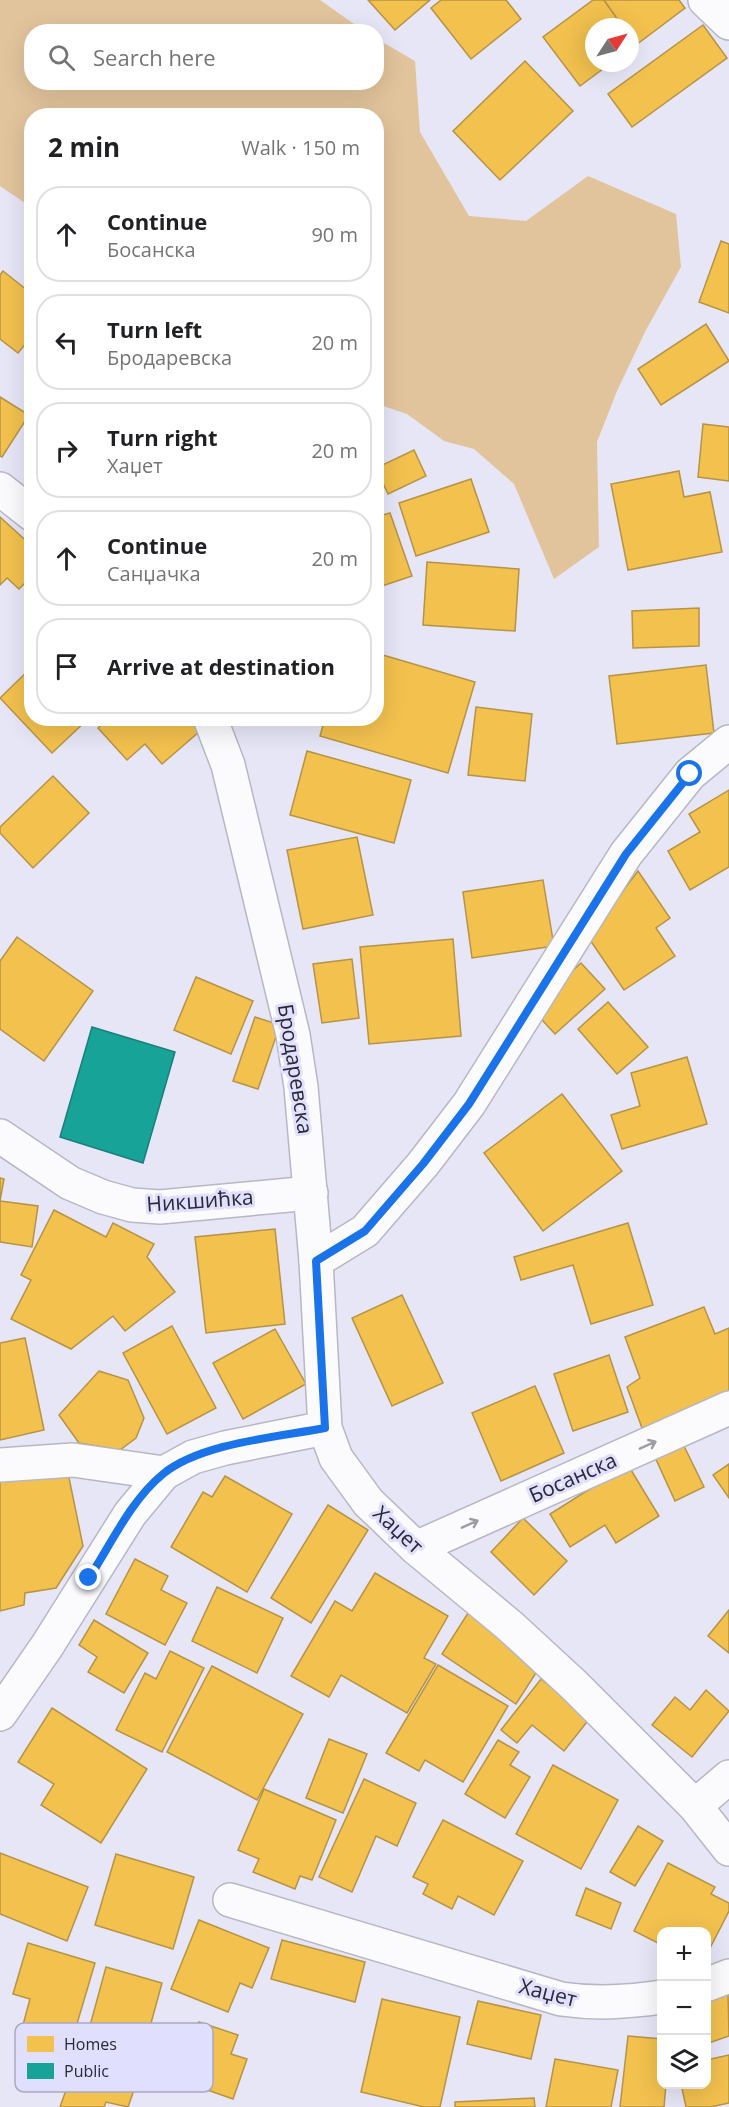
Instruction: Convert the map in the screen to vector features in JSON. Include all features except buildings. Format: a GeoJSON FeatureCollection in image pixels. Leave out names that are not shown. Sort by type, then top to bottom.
{"type":"FeatureCollection","features":[{"type":"Feature","properties":{"kind":"street"},"geometry":{"type":"LineString","coordinates":[[705,0],[729,23]]}},
{"type":"Feature","properties":{"kind":"street"},"geometry":{"type":"LineString","coordinates":[[0,489],[24,508]]}},
{"type":"Feature","properties":{"kind":"street","name":"Бродаревска"},"geometry":{"type":"LineString","coordinates":[[213,726],[228,765],[292,1035],[301,1087],[316,1261],[325,1428]]}},
{"type":"Feature","properties":{"kind":"street"},"geometry":{"type":"LineString","coordinates":[[316,1261],[365,1231],[416,1172],[469,1104],[626,854],[690,774],[729,742]]}},
{"type":"Feature","properties":{"kind":"street","name":"Никшићка"},"geometry":{"type":"LineString","coordinates":[[0,1136],[70,1183],[103,1197],[132,1205],[160,1207],[311,1192]]}},
{"type":"Feature","properties":{"kind":"street","name":"Босанска"},"geometry":{"type":"LineString","coordinates":[[416,1548],[729,1408]]}},
{"type":"Feature","properties":{"kind":"street"},"geometry":{"type":"LineString","coordinates":[[0,1714],[47,1646],[130,1514],[146,1491],[164,1473],[193,1457],[214,1451],[325,1428]]}},
{"type":"Feature","properties":{"kind":"street","name":"Хаџет"},"geometry":{"type":"LineString","coordinates":[[325,1428],[336,1458],[351,1482],[368,1502],[416,1548],[510,1626],[621,1730],[695,1806],[729,1849]]}},
{"type":"Feature","properties":{"kind":"street"},"geometry":{"type":"LineString","coordinates":[[0,1465],[73,1460],[164,1473]]}},
{"type":"Feature","properties":{"kind":"street"},"geometry":{"type":"LineString","coordinates":[[695,1806],[729,1777]]}},
{"type":"Feature","properties":{"kind":"street","name":"Хаџет"},"geometry":{"type":"LineString","coordinates":[[230,1900],[561,1999],[592,2004],[620,2004],[657,1998]]}},
{"type":"Feature","properties":{"kind":"street"},"geometry":{"type":"LineString","coordinates":[[711,1982],[729,1976]]}},
{"type":"Feature","properties":{"kind":"shaded area"},"geometry":{"type":"Polygon","coordinates":[[[0,0],[320,0],[354,24],[24,24],[24,90],[384,90],[384,43],[415,61],[420,132],[469,216],[526,221],[588,176],[676,214],[681,267],[646,330],[617,391],[597,442],[599,547],[554,579],[514,484],[474,449],[444,441],[407,414],[384,406],[384,108],[24,108],[24,202],[0,186],[0,0]]]}},
{"type":"Feature","properties":{"kind":"route"},"geometry":{"type":"LineString","coordinates":[[89,1578],[146,1491],[164,1473],[193,1457],[225,1448],[325,1428],[316,1261],[365,1231],[423,1164],[469,1104],[561,954],[626,854],[663,804],[690,774]]}}]}
